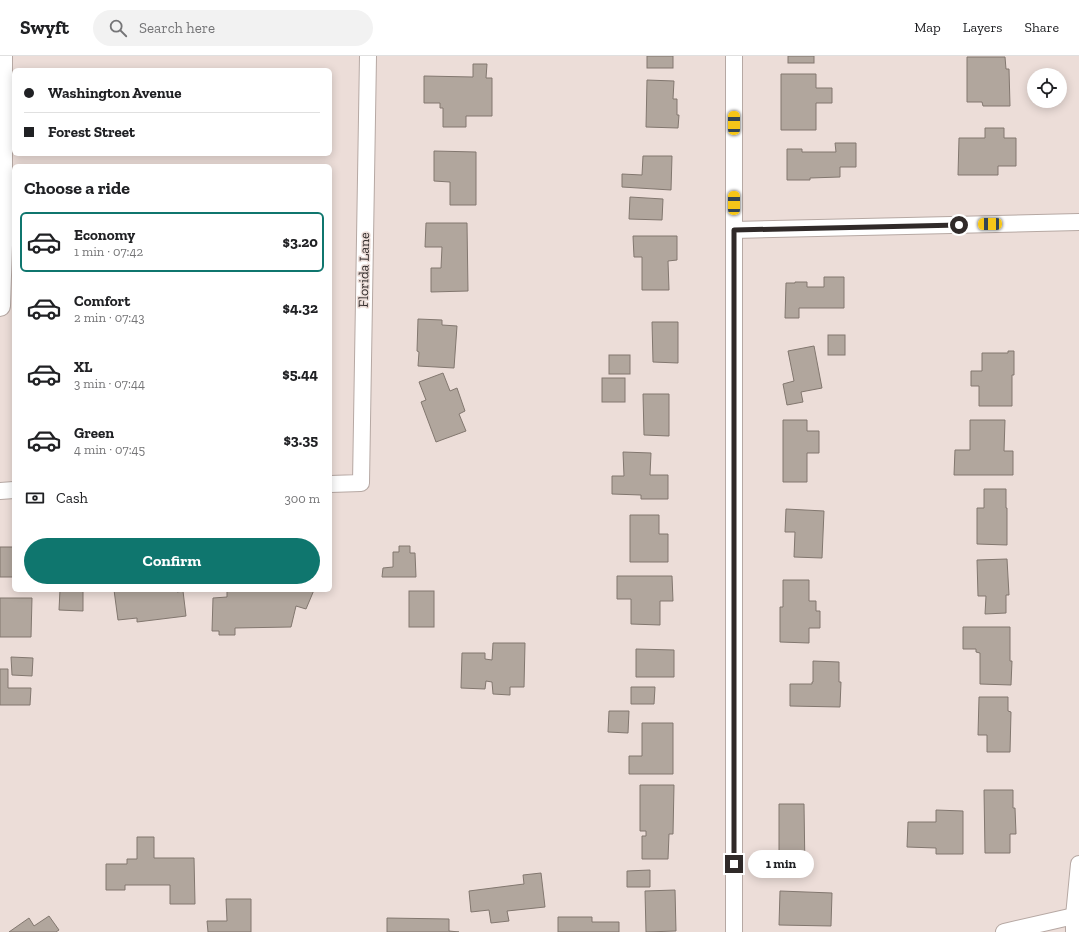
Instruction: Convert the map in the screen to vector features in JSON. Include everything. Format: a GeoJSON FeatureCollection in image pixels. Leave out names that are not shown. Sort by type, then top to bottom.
{"type":"FeatureCollection","features":[{"type":"Feature","properties":{"kind":"street"},"geometry":{"type":"LineString","coordinates":[[0,306],[2,56]]}},
{"type":"Feature","properties":{"kind":"street","name":"Florida Lane"},"geometry":{"type":"LineString","coordinates":[[332,484],[362,484],[368,56]]}},
{"type":"Feature","properties":{"kind":"street"},"geometry":{"type":"LineString","coordinates":[[734,56],[734,932]]}},
{"type":"Feature","properties":{"kind":"street"},"geometry":{"type":"LineString","coordinates":[[734,230],[1079,222]]}},
{"type":"Feature","properties":{"kind":"street"},"geometry":{"type":"LineString","coordinates":[[0,491],[12,490]]}},
{"type":"Feature","properties":{"kind":"street"},"geometry":{"type":"LineString","coordinates":[[1004,932],[1075,921],[1079,864]]}},
{"type":"Feature","properties":{"kind":"building"},"geometry":{"type":"Polygon","coordinates":[[[647,56],[673,56],[673,68],[647,68],[647,56]]]}},
{"type":"Feature","properties":{"kind":"building"},"geometry":{"type":"Polygon","coordinates":[[[788,56],[814,56],[814,63],[788,63],[788,56]]]}},
{"type":"Feature","properties":{"kind":"building"},"geometry":{"type":"Polygon","coordinates":[[[967,57],[1005,57],[1006,69],[1009,69],[1010,106],[983,106],[982,102],[967,102],[967,57]]]}},
{"type":"Feature","properties":{"kind":"building"},"geometry":{"type":"Polygon","coordinates":[[[473,64],[487,64],[486,78],[492,78],[492,116],[466,116],[466,127],[443,127],[443,108],[440,108],[440,103],[424,103],[424,76],[473,77],[473,64]]]}},
{"type":"Feature","properties":{"kind":"building"},"geometry":{"type":"Polygon","coordinates":[[[781,74],[816,74],[816,88],[832,88],[832,103],[816,103],[816,130],[781,130],[781,74]]]}},
{"type":"Feature","properties":{"kind":"building"},"geometry":{"type":"Polygon","coordinates":[[[647,80],[674,81],[673,99],[677,99],[677,115],[679,115],[678,128],[646,127],[647,80]]]}},
{"type":"Feature","properties":{"kind":"building"},"geometry":{"type":"Polygon","coordinates":[[[985,128],[1004,128],[1004,138],[1016,138],[1016,166],[998,166],[998,175],[958,175],[959,138],[985,138],[985,128]]]}},
{"type":"Feature","properties":{"kind":"building"},"geometry":{"type":"Polygon","coordinates":[[[835,143],[856,143],[856,167],[840,167],[840,177],[810,178],[810,180],[787,180],[787,149],[802,149],[802,152],[836,152],[835,143]]]}},
{"type":"Feature","properties":{"kind":"building"},"geometry":{"type":"Polygon","coordinates":[[[434,151],[476,152],[476,205],[450,205],[450,182],[434,181],[434,151]]]}},
{"type":"Feature","properties":{"kind":"building"},"geometry":{"type":"Polygon","coordinates":[[[643,156],[672,156],[671,190],[622,187],[622,174],[642,175],[643,156]]]}},
{"type":"Feature","properties":{"kind":"building"},"geometry":{"type":"Polygon","coordinates":[[[630,197],[663,199],[662,220],[629,219],[630,197]]]}},
{"type":"Feature","properties":{"kind":"building"},"geometry":{"type":"Polygon","coordinates":[[[426,223],[467,223],[468,291],[431,292],[431,268],[441,268],[442,247],[425,247],[426,223]]]}},
{"type":"Feature","properties":{"kind":"building"},"geometry":{"type":"Polygon","coordinates":[[[633,236],[677,236],[677,260],[668,261],[669,290],[642,290],[642,257],[634,257],[633,236]]]}},
{"type":"Feature","properties":{"kind":"building"},"geometry":{"type":"Polygon","coordinates":[[[824,277],[844,277],[844,308],[799,308],[799,318],[785,318],[786,283],[807,282],[807,287],[824,287],[824,277]]]}},
{"type":"Feature","properties":{"kind":"building"},"geometry":{"type":"Polygon","coordinates":[[[418,319],[442,320],[442,325],[457,326],[454,368],[418,366],[418,319]]]}},
{"type":"Feature","properties":{"kind":"building"},"geometry":{"type":"Polygon","coordinates":[[[652,322],[678,322],[678,363],[653,362],[652,322]]]}},
{"type":"Feature","properties":{"kind":"building"},"geometry":{"type":"Polygon","coordinates":[[[828,335],[845,335],[845,355],[828,355],[828,335]]]}},
{"type":"Feature","properties":{"kind":"building"},"geometry":{"type":"Polygon","coordinates":[[[814,346],[822,388],[801,392],[803,402],[787,405],[783,384],[794,381],[788,351],[814,346]]]}},
{"type":"Feature","properties":{"kind":"building"},"geometry":{"type":"Polygon","coordinates":[[[1008,351],[1014,351],[1012,406],[979,406],[979,386],[971,386],[971,371],[982,371],[982,353],[1008,353],[1008,351]]]}},
{"type":"Feature","properties":{"kind":"building"},"geometry":{"type":"Polygon","coordinates":[[[609,355],[630,355],[630,374],[609,374],[609,355]]]}},
{"type":"Feature","properties":{"kind":"building"},"geometry":{"type":"Polygon","coordinates":[[[443,373],[450,391],[457,388],[465,411],[459,414],[466,431],[436,442],[421,402],[426,400],[419,382],[443,373]]]}},
{"type":"Feature","properties":{"kind":"building"},"geometry":{"type":"Polygon","coordinates":[[[602,378],[625,378],[625,402],[602,402],[602,378]]]}},
{"type":"Feature","properties":{"kind":"building"},"geometry":{"type":"Polygon","coordinates":[[[643,394],[669,394],[669,436],[644,435],[643,394]]]}},
{"type":"Feature","properties":{"kind":"building"},"geometry":{"type":"Polygon","coordinates":[[[783,420],[807,420],[807,431],[819,431],[819,453],[807,453],[807,482],[783,482],[783,420]]]}},
{"type":"Feature","properties":{"kind":"building"},"geometry":{"type":"Polygon","coordinates":[[[970,420],[1005,420],[1004,451],[1013,451],[1013,475],[954,475],[955,450],[970,450],[970,420]]]}},
{"type":"Feature","properties":{"kind":"building"},"geometry":{"type":"Polygon","coordinates":[[[623,452],[651,453],[650,475],[668,475],[668,499],[641,499],[641,495],[612,494],[612,476],[624,476],[623,452]]]}},
{"type":"Feature","properties":{"kind":"building"},"geometry":{"type":"Polygon","coordinates":[[[984,489],[1006,489],[1007,545],[977,544],[977,508],[984,508],[984,489]]]}},
{"type":"Feature","properties":{"kind":"building"},"geometry":{"type":"Polygon","coordinates":[[[786,509],[824,511],[822,558],[794,557],[795,532],[785,532],[786,509]]]}},
{"type":"Feature","properties":{"kind":"building"},"geometry":{"type":"Polygon","coordinates":[[[630,515],[659,515],[659,534],[668,534],[668,562],[630,562],[630,515]]]}},
{"type":"Feature","properties":{"kind":"building"},"geometry":{"type":"Polygon","coordinates":[[[399,546],[410,546],[410,553],[415,553],[416,577],[382,577],[383,568],[393,567],[393,552],[399,552],[399,546]]]}},
{"type":"Feature","properties":{"kind":"building"},"geometry":{"type":"Polygon","coordinates":[[[0,547],[12,547],[12,577],[0,577],[0,547]]]}},
{"type":"Feature","properties":{"kind":"building"},"geometry":{"type":"Polygon","coordinates":[[[1007,559],[1009,595],[1006,595],[1006,613],[985,614],[986,596],[978,596],[977,560],[1007,559]]]}},
{"type":"Feature","properties":{"kind":"building"},"geometry":{"type":"Polygon","coordinates":[[[617,576],[672,576],[673,601],[660,601],[660,625],[631,624],[631,599],[617,599],[617,576]]]}},
{"type":"Feature","properties":{"kind":"building"},"geometry":{"type":"Polygon","coordinates":[[[783,580],[809,580],[809,601],[816,601],[816,611],[820,611],[820,628],[809,628],[809,643],[780,642],[780,607],[783,607],[783,580]]]}},
{"type":"Feature","properties":{"kind":"building"},"geometry":{"type":"Polygon","coordinates":[[[409,591],[434,591],[434,627],[409,627],[409,591]]]}},
{"type":"Feature","properties":{"kind":"building"},"geometry":{"type":"Polygon","coordinates":[[[60,592],[83,592],[83,611],[59,610],[60,592]]]}},
{"type":"Feature","properties":{"kind":"building"},"geometry":{"type":"Polygon","coordinates":[[[114,592],[183,592],[186,616],[137,622],[137,618],[118,620],[114,592]]]}},
{"type":"Feature","properties":{"kind":"building"},"geometry":{"type":"Polygon","coordinates":[[[227,592],[313,592],[306,609],[296,606],[291,627],[235,628],[235,635],[219,635],[219,631],[212,631],[213,598],[227,597],[227,592]]]}},
{"type":"Feature","properties":{"kind":"building"},"geometry":{"type":"Polygon","coordinates":[[[0,598],[32,598],[31,637],[0,637],[0,598]]]}},
{"type":"Feature","properties":{"kind":"building"},"geometry":{"type":"Polygon","coordinates":[[[963,627],[1010,627],[1010,661],[1012,661],[1011,685],[980,684],[980,653],[976,652],[976,649],[963,649],[963,627]]]}},
{"type":"Feature","properties":{"kind":"building"},"geometry":{"type":"Polygon","coordinates":[[[493,643],[525,643],[524,687],[510,687],[510,695],[493,694],[492,682],[486,681],[485,689],[461,688],[462,653],[485,653],[485,659],[492,660],[493,643]]]}},
{"type":"Feature","properties":{"kind":"building"},"geometry":{"type":"Polygon","coordinates":[[[636,649],[674,650],[674,677],[636,677],[636,649]]]}},
{"type":"Feature","properties":{"kind":"building"},"geometry":{"type":"Polygon","coordinates":[[[11,657],[33,658],[32,676],[12,675],[11,657]]]}},
{"type":"Feature","properties":{"kind":"building"},"geometry":{"type":"Polygon","coordinates":[[[813,661],[839,662],[839,682],[841,682],[840,707],[790,706],[790,684],[812,684],[813,661]]]}},
{"type":"Feature","properties":{"kind":"building"},"geometry":{"type":"Polygon","coordinates":[[[0,669],[8,669],[8,688],[31,688],[30,705],[0,705],[0,669]]]}},
{"type":"Feature","properties":{"kind":"building"},"geometry":{"type":"Polygon","coordinates":[[[631,687],[655,687],[654,704],[631,704],[631,687]]]}},
{"type":"Feature","properties":{"kind":"building"},"geometry":{"type":"Polygon","coordinates":[[[979,697],[1008,697],[1008,711],[1011,712],[1010,752],[987,752],[987,735],[978,735],[979,697]]]}},
{"type":"Feature","properties":{"kind":"building"},"geometry":{"type":"Polygon","coordinates":[[[609,711],[629,711],[628,733],[608,732],[609,711]]]}},
{"type":"Feature","properties":{"kind":"building"},"geometry":{"type":"Polygon","coordinates":[[[642,723],[673,723],[673,774],[629,774],[629,756],[642,756],[642,723]]]}},
{"type":"Feature","properties":{"kind":"building"},"geometry":{"type":"Polygon","coordinates":[[[640,785],[674,785],[673,834],[669,834],[668,859],[642,859],[642,836],[646,836],[646,831],[640,831],[640,785]]]}},
{"type":"Feature","properties":{"kind":"building"},"geometry":{"type":"Polygon","coordinates":[[[984,790],[1013,790],[1013,808],[1015,808],[1016,834],[1010,834],[1010,853],[985,853],[984,790]]]}},
{"type":"Feature","properties":{"kind":"building"},"geometry":{"type":"Polygon","coordinates":[[[779,804],[804,804],[805,872],[779,871],[779,804]]]}},
{"type":"Feature","properties":{"kind":"building"},"geometry":{"type":"Polygon","coordinates":[[[936,810],[963,811],[963,854],[936,854],[936,848],[907,847],[908,822],[936,822],[936,810]]]}},
{"type":"Feature","properties":{"kind":"building"},"geometry":{"type":"Polygon","coordinates":[[[137,837],[154,837],[154,858],[194,858],[195,904],[170,904],[170,885],[125,885],[125,890],[106,890],[106,864],[127,864],[127,859],[137,859],[137,837]]]}},
{"type":"Feature","properties":{"kind":"building"},"geometry":{"type":"Polygon","coordinates":[[[650,870],[650,887],[627,887],[627,871],[650,870]]]}},
{"type":"Feature","properties":{"kind":"building"},"geometry":{"type":"Polygon","coordinates":[[[541,873],[545,907],[507,911],[509,921],[491,923],[489,910],[471,912],[469,891],[524,884],[523,875],[541,873]]]}},
{"type":"Feature","properties":{"kind":"building"},"geometry":{"type":"Polygon","coordinates":[[[675,890],[676,931],[646,932],[645,891],[675,890]]]}},
{"type":"Feature","properties":{"kind":"building"},"geometry":{"type":"Polygon","coordinates":[[[780,891],[832,893],[831,926],[779,925],[780,891]]]}},
{"type":"Feature","properties":{"kind":"building"},"geometry":{"type":"Polygon","coordinates":[[[226,899],[251,899],[251,932],[208,932],[207,921],[227,921],[226,899]]]}},
{"type":"Feature","properties":{"kind":"building"},"geometry":{"type":"Polygon","coordinates":[[[49,916],[59,930],[56,932],[9,932],[29,918],[34,926],[49,916]]]}},
{"type":"Feature","properties":{"kind":"building"},"geometry":{"type":"Polygon","coordinates":[[[558,917],[592,917],[592,922],[619,922],[619,932],[558,932],[558,917]]]}},
{"type":"Feature","properties":{"kind":"building"},"geometry":{"type":"Polygon","coordinates":[[[387,918],[449,919],[449,931],[459,932],[387,932],[387,918]]]}},
{"type":"Feature","properties":{"kind":"route"},"geometry":{"type":"LineString","coordinates":[[734,864],[734,230],[959,225]]}}]}
